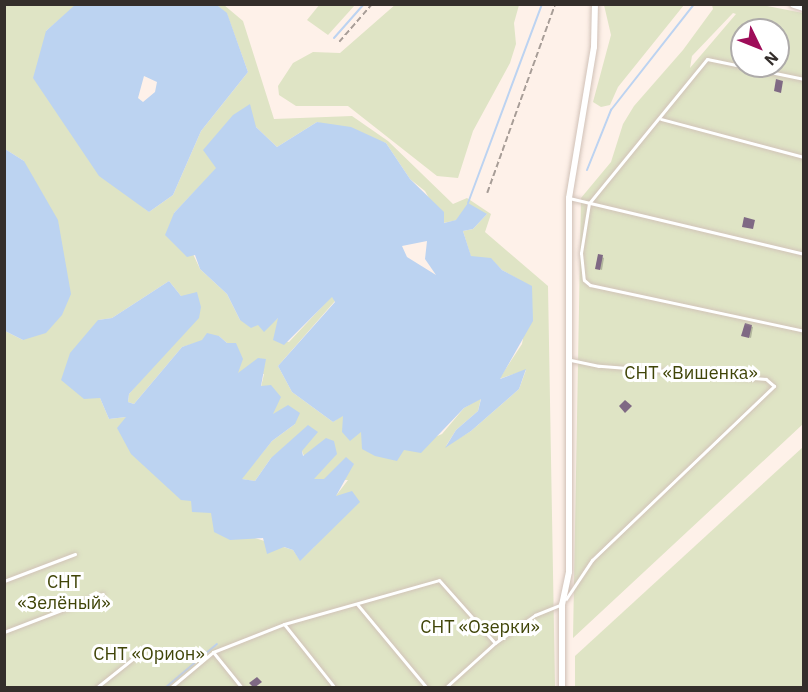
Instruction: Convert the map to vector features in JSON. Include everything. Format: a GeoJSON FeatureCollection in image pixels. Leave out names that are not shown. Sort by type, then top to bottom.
{"type":"FeatureCollection","features":[{"type":"Feature","properties":{"kind":"street"},"geometry":{"type":"LineString","coordinates":[[562,687],[562,605],[569,572],[569,198],[594,47],[595,4]]}},
{"type":"Feature","properties":{"kind":"street"},"geometry":{"type":"LineString","coordinates":[[794,4],[804,7]]}},
{"type":"Feature","properties":{"kind":"lane"},"geometry":{"type":"LineString","coordinates":[[804,79],[707,59],[661,119],[589,203],[581,253],[584,280],[590,285],[804,331]]}},
{"type":"Feature","properties":{"kind":"lane"},"geometry":{"type":"LineString","coordinates":[[661,119],[804,157]]}},
{"type":"Feature","properties":{"kind":"lane"},"geometry":{"type":"LineString","coordinates":[[569,198],[804,255]]}},
{"type":"Feature","properties":{"kind":"lane"},"geometry":{"type":"LineString","coordinates":[[445,687],[495,643],[535,615],[562,605],[592,560],[774,386],[766,379],[599,366],[569,360]]}},
{"type":"Feature","properties":{"kind":"lane"},"geometry":{"type":"LineString","coordinates":[[4,581],[75,554]]}},
{"type":"Feature","properties":{"kind":"lane"},"geometry":{"type":"LineString","coordinates":[[170,687],[213,652],[284,624],[439,580],[495,643]]}},
{"type":"Feature","properties":{"kind":"lane"},"geometry":{"type":"LineString","coordinates":[[4,632],[103,594]]}},
{"type":"Feature","properties":{"kind":"lane"},"geometry":{"type":"LineString","coordinates":[[357,603],[427,687]]}},
{"type":"Feature","properties":{"kind":"lane"},"geometry":{"type":"LineString","coordinates":[[284,624],[335,687]]}},
{"type":"Feature","properties":{"kind":"lane"},"geometry":{"type":"LineString","coordinates":[[96,687],[146,649]]}},
{"type":"Feature","properties":{"kind":"lane"},"geometry":{"type":"LineString","coordinates":[[213,652],[242,687]]}},
{"type":"Feature","properties":{"kind":"path"},"geometry":{"type":"LineString","coordinates":[[339,42],[372,4]]}},
{"type":"Feature","properties":{"kind":"path"},"geometry":{"type":"LineString","coordinates":[[487,193],[555,4]]}},
{"type":"Feature","properties":{"kind":"green space"},"geometry":{"type":"Polygon","coordinates":[[[320,4],[355,5],[328,35],[307,20],[320,4]]]}},
{"type":"Feature","properties":{"kind":"green space"},"geometry":{"type":"Polygon","coordinates":[[[396,4],[519,5],[514,23],[516,44],[510,63],[473,131],[458,178],[437,176],[348,106],[296,106],[279,95],[278,86],[293,63],[313,52],[340,53],[396,4]]]}},
{"type":"Feature","properties":{"kind":"green space"},"geometry":{"type":"Polygon","coordinates":[[[5,5],[76,5],[46,31],[129,196],[149,212],[173,195],[201,131],[248,72],[227,14],[217,5],[224,5],[243,21],[274,119],[352,116],[388,141],[453,204],[467,198],[491,214],[485,232],[548,286],[555,687],[5,687],[5,331],[23,340],[24,161],[5,149],[5,5]],[[317,122],[277,147],[256,127],[174,213],[200,269],[227,294],[240,320],[270,325],[279,317],[274,340],[289,342],[332,296],[335,301],[278,366],[292,392],[333,422],[343,415],[361,432],[404,450],[442,434],[464,408],[481,398],[478,411],[456,430],[446,446],[471,431],[519,389],[526,370],[499,379],[522,344],[532,287],[502,270],[491,259],[471,257],[463,231],[473,229],[487,214],[443,223],[425,191],[410,179],[386,143],[317,122]],[[169,281],[112,318],[98,320],[100,398],[109,419],[126,417],[191,501],[255,538],[293,550],[300,560],[314,547],[335,497],[348,480],[313,479],[302,451],[271,458],[255,481],[241,479],[272,441],[295,424],[272,415],[261,387],[264,374],[237,374],[227,343],[219,336],[182,347],[134,404],[128,402],[129,394],[158,360],[181,296],[169,281]]]}},
{"type":"Feature","properties":{"kind":"green space"},"geometry":{"type":"Polygon","coordinates":[[[604,5],[684,5],[618,87],[610,105],[601,107],[593,102],[611,35],[604,5]]]}},
{"type":"Feature","properties":{"kind":"green space","name":"СНТ «Вишенка»"},"geometry":{"type":"Polygon","coordinates":[[[712,5],[762,5],[803,13],[803,424],[573,638],[581,198],[611,162],[623,124],[634,106],[683,50],[713,9],[712,5]]]}},
{"type":"Feature","properties":{"kind":"green space"},"geometry":{"type":"Polygon","coordinates":[[[803,447],[803,687],[575,687],[575,656],[803,447]]]}},
{"type":"Feature","properties":{"kind":"water"},"geometry":{"type":"Polygon","coordinates":[[[76,4],[217,5],[227,13],[248,72],[201,131],[173,195],[149,212],[99,176],[33,78],[46,31],[76,4]],[[144,76],[138,98],[143,102],[155,92],[157,82],[144,76]]]}},
{"type":"Feature","properties":{"kind":"water"},"geometry":{"type":"Polygon","coordinates":[[[250,104],[256,127],[277,147],[317,122],[351,127],[386,143],[410,179],[444,212],[444,223],[456,220],[468,203],[487,214],[473,229],[463,231],[471,256],[491,258],[502,270],[532,286],[533,321],[500,379],[526,369],[519,389],[471,431],[445,448],[456,430],[478,411],[481,399],[464,408],[421,453],[404,450],[397,461],[375,456],[362,449],[361,432],[350,441],[342,432],[343,416],[333,422],[292,392],[278,366],[335,302],[332,297],[284,345],[273,340],[278,318],[264,332],[258,325],[251,328],[240,320],[227,294],[200,269],[195,255],[187,257],[165,235],[174,213],[216,168],[203,150],[233,115],[250,104]],[[427,241],[402,246],[407,257],[436,275],[425,259],[427,241]]]}},
{"type":"Feature","properties":{"kind":"water"},"geometry":{"type":"Polygon","coordinates":[[[5,149],[24,161],[58,220],[71,294],[62,315],[46,333],[23,340],[5,331],[5,149]]]}},
{"type":"Feature","properties":{"kind":"water"},"geometry":{"type":"Polygon","coordinates":[[[169,281],[181,296],[197,292],[201,307],[199,318],[129,394],[128,402],[134,404],[182,347],[202,340],[207,333],[219,336],[227,343],[236,343],[243,359],[238,373],[258,358],[266,359],[261,386],[271,385],[281,397],[273,414],[288,405],[300,413],[295,424],[272,441],[242,479],[255,481],[271,458],[308,425],[318,432],[302,451],[303,456],[326,438],[334,441],[337,454],[314,479],[324,479],[346,457],[354,464],[336,496],[352,491],[360,502],[300,561],[293,550],[284,547],[267,554],[263,538],[230,540],[214,532],[211,513],[192,512],[191,501],[181,500],[131,454],[117,428],[126,417],[109,419],[100,398],[84,399],[61,380],[70,353],[98,320],[112,318],[169,281]]]}},
{"type":"Feature","properties":{"kind":"building"},"geometry":{"type":"Polygon","coordinates":[[[776,79],[783,81],[781,93],[774,91],[776,79]]]}},
{"type":"Feature","properties":{"kind":"building"},"geometry":{"type":"Polygon","coordinates":[[[744,217],[755,220],[753,229],[742,227],[744,217]]]}},
{"type":"Feature","properties":{"kind":"building"},"geometry":{"type":"Polygon","coordinates":[[[598,254],[603,255],[600,270],[595,269],[598,254]]]}},
{"type":"Feature","properties":{"kind":"building"},"geometry":{"type":"Polygon","coordinates":[[[745,323],[752,325],[749,338],[741,336],[745,323]]]}},
{"type":"Feature","properties":{"kind":"building"},"geometry":{"type":"Polygon","coordinates":[[[625,400],[632,406],[625,413],[619,406],[625,400]]]}},
{"type":"Feature","properties":{"kind":"building"},"geometry":{"type":"Polygon","coordinates":[[[257,677],[262,682],[254,688],[249,683],[257,677]]]}},
{"type":"Feature","properties":{"kind":"waterway"},"geometry":{"type":"LineString","coordinates":[[334,38],[364,4]]}},
{"type":"Feature","properties":{"kind":"waterway"},"geometry":{"type":"LineString","coordinates":[[468,203],[542,4]]}},
{"type":"Feature","properties":{"kind":"waterway"},"geometry":{"type":"LineString","coordinates":[[587,170],[611,110],[694,4]]}},
{"type":"Feature","properties":{"kind":"waterway"},"geometry":{"type":"LineString","coordinates":[[165,688],[217,644]]}},
{"type":"Feature","properties":{"kind":"park label","name":"СНТ «Зелёный»"},"geometry":{"type":"Point","coordinates":[64,593]}},
{"type":"Feature","properties":{"kind":"park label","name":"СНТ «Озерки»"},"geometry":{"type":"Point","coordinates":[480,627]}},
{"type":"Feature","properties":{"kind":"park label","name":"СНТ «Орион»"},"geometry":{"type":"Point","coordinates":[149,654]}}]}
